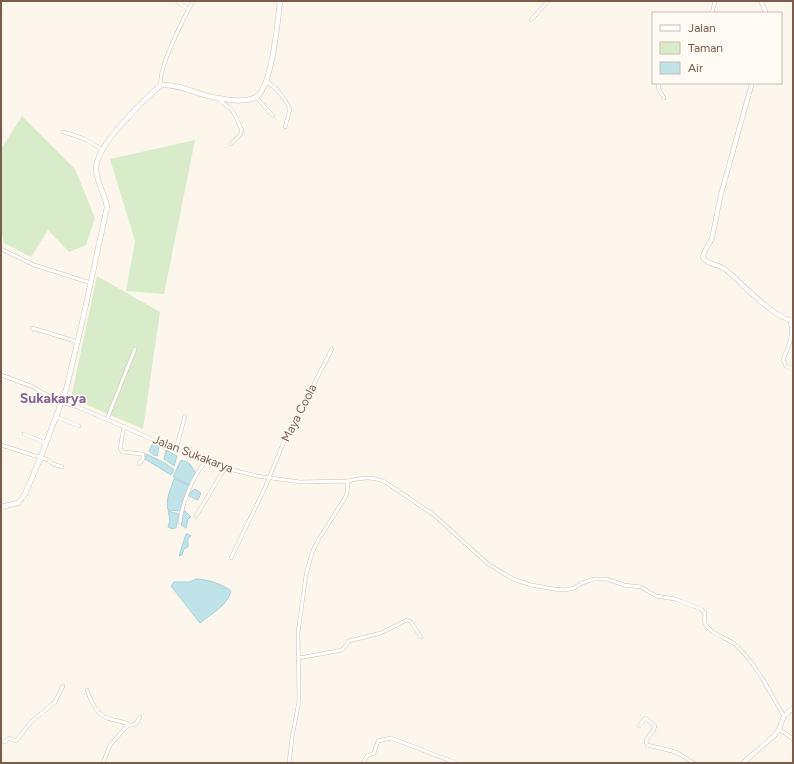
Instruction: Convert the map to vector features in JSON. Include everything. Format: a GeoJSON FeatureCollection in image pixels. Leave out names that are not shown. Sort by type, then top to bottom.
{"type":"FeatureCollection","features":[{"type":"Feature","properties":{"kind":"main road"},"geometry":{"type":"LineString","coordinates":[[3,507],[15,504],[21,500],[27,491],[66,390],[78,342],[107,207],[106,200],[98,183],[96,169],[102,150],[125,122],[161,85],[172,86],[216,97],[244,101],[256,97],[266,82],[275,40],[280,1]]}},
{"type":"Feature","properties":{"kind":"street"},"geometry":{"type":"LineString","coordinates":[[177,1],[188,9]]}},
{"type":"Feature","properties":{"kind":"street"},"geometry":{"type":"LineString","coordinates":[[161,85],[160,77],[172,45],[192,1]]}},
{"type":"Feature","properties":{"kind":"street"},"geometry":{"type":"LineString","coordinates":[[531,20],[548,1]]}},
{"type":"Feature","properties":{"kind":"street"},"geometry":{"type":"LineString","coordinates":[[712,12],[716,1]]}},
{"type":"Feature","properties":{"kind":"street"},"geometry":{"type":"LineString","coordinates":[[761,1],[766,12]]}},
{"type":"Feature","properties":{"kind":"street"},"geometry":{"type":"LineString","coordinates":[[266,82],[278,92],[290,109],[285,127]]}},
{"type":"Feature","properties":{"kind":"street"},"geometry":{"type":"LineString","coordinates":[[658,84],[659,90],[664,98]]}},
{"type":"Feature","properties":{"kind":"street"},"geometry":{"type":"LineString","coordinates":[[752,84],[722,188],[712,238],[710,244],[704,250],[703,258],[708,262],[723,268],[765,305],[791,320],[793,328],[792,338],[783,360],[786,366],[793,369]]}},
{"type":"Feature","properties":{"kind":"street"},"geometry":{"type":"LineString","coordinates":[[216,97],[233,111],[242,131],[231,144]]}},
{"type":"Feature","properties":{"kind":"street"},"geometry":{"type":"LineString","coordinates":[[256,97],[273,116]]}},
{"type":"Feature","properties":{"kind":"street"},"geometry":{"type":"LineString","coordinates":[[63,132],[80,137],[96,145],[102,150]]}},
{"type":"Feature","properties":{"kind":"street"},"geometry":{"type":"LineString","coordinates":[[1,249],[34,264],[90,283]]}},
{"type":"Feature","properties":{"kind":"street"},"geometry":{"type":"LineString","coordinates":[[32,328],[78,342]]}},
{"type":"Feature","properties":{"kind":"street"},"geometry":{"type":"LineString","coordinates":[[107,419],[135,350]]}},
{"type":"Feature","properties":{"kind":"street","name":"Maya Coola"},"geometry":{"type":"LineString","coordinates":[[231,558],[269,478],[283,444],[332,350]]}},
{"type":"Feature","properties":{"kind":"street","name":"Jalan Sukakarya"},"geometry":{"type":"LineString","coordinates":[[1,375],[31,386],[62,402],[225,468],[269,478],[300,482],[348,481],[364,477],[385,482],[417,502],[434,515],[488,564],[513,579],[531,585],[564,590],[574,588],[582,583],[594,579],[607,579],[624,586],[641,587],[656,596],[675,599],[701,609],[705,613],[705,622],[707,626],[717,634],[735,644],[744,654],[760,676],[784,716]]}},
{"type":"Feature","properties":{"kind":"street"},"geometry":{"type":"LineString","coordinates":[[176,449],[185,416]]}},
{"type":"Feature","properties":{"kind":"street"},"geometry":{"type":"LineString","coordinates":[[56,417],[79,426]]}},
{"type":"Feature","properties":{"kind":"street"},"geometry":{"type":"LineString","coordinates":[[124,426],[120,450],[123,452],[143,454],[143,459],[139,464]]}},
{"type":"Feature","properties":{"kind":"street"},"geometry":{"type":"LineString","coordinates":[[24,434],[46,443]]}},
{"type":"Feature","properties":{"kind":"street"},"geometry":{"type":"LineString","coordinates":[[1,445],[48,460],[53,464],[62,467]]}},
{"type":"Feature","properties":{"kind":"street"},"geometry":{"type":"LineString","coordinates":[[180,522],[190,486],[201,466],[206,461]]}},
{"type":"Feature","properties":{"kind":"street"},"geometry":{"type":"LineString","coordinates":[[196,516],[225,468]]}},
{"type":"Feature","properties":{"kind":"street"},"geometry":{"type":"LineString","coordinates":[[290,763],[293,733],[299,701],[299,628],[304,587],[309,563],[320,538],[345,498],[348,481]]}},
{"type":"Feature","properties":{"kind":"street"},"geometry":{"type":"LineString","coordinates":[[299,658],[342,650],[349,640],[381,633],[407,620],[411,622],[421,637]]}},
{"type":"Feature","properties":{"kind":"street"},"geometry":{"type":"LineString","coordinates":[[1,742],[4,742],[9,738],[16,741],[30,724],[55,702],[63,686]]}},
{"type":"Feature","properties":{"kind":"street"},"geometry":{"type":"LineString","coordinates":[[88,690],[92,703],[100,714],[108,719],[123,722],[129,725],[136,724],[140,718]]}},
{"type":"Feature","properties":{"kind":"street"},"geometry":{"type":"LineString","coordinates":[[743,763],[769,741],[780,729],[784,716],[793,708]]}},
{"type":"Feature","properties":{"kind":"street"},"geometry":{"type":"LineString","coordinates":[[639,726],[645,718],[655,726],[646,740],[647,745],[676,752],[694,763]]}},
{"type":"Feature","properties":{"kind":"street"},"geometry":{"type":"LineString","coordinates":[[103,763],[110,745],[129,725]]}},
{"type":"Feature","properties":{"kind":"street"},"geometry":{"type":"LineString","coordinates":[[780,729],[793,739]]}},
{"type":"Feature","properties":{"kind":"street"},"geometry":{"type":"LineString","coordinates":[[363,763],[367,756],[374,753],[378,741],[391,738],[456,763]]}},
{"type":"Feature","properties":{"kind":"green space"},"geometry":{"type":"Polygon","coordinates":[[[22,116],[75,169],[95,218],[86,245],[69,252],[48,230],[31,257],[4,243],[1,232],[1,149],[22,116]]]}},
{"type":"Feature","properties":{"kind":"green space"},"geometry":{"type":"Polygon","coordinates":[[[195,140],[164,294],[126,291],[135,241],[110,159],[195,140]]]}},
{"type":"Feature","properties":{"kind":"green space"},"geometry":{"type":"Polygon","coordinates":[[[97,276],[160,312],[143,429],[71,398],[97,276]]]}},
{"type":"Feature","properties":{"kind":"water"},"geometry":{"type":"Polygon","coordinates":[[[153,443],[159,447],[157,456],[149,451],[153,443]]]}},
{"type":"Feature","properties":{"kind":"water"},"geometry":{"type":"Polygon","coordinates":[[[166,450],[177,456],[174,466],[164,459],[166,450]]]}},
{"type":"Feature","properties":{"kind":"water"},"geometry":{"type":"Polygon","coordinates":[[[146,454],[165,463],[174,470],[171,475],[145,459],[146,454]]]}},
{"type":"Feature","properties":{"kind":"water"},"geometry":{"type":"Polygon","coordinates":[[[181,460],[190,464],[196,473],[190,485],[173,477],[181,460]]]}},
{"type":"Feature","properties":{"kind":"water"},"geometry":{"type":"Polygon","coordinates":[[[174,479],[190,486],[181,511],[168,510],[167,506],[174,479]]]}},
{"type":"Feature","properties":{"kind":"water"},"geometry":{"type":"Polygon","coordinates":[[[195,489],[201,493],[198,500],[189,496],[195,489]]]}},
{"type":"Feature","properties":{"kind":"water"},"geometry":{"type":"Polygon","coordinates":[[[184,510],[191,517],[188,519],[186,528],[181,525],[184,510]]]}},
{"type":"Feature","properties":{"kind":"water"},"geometry":{"type":"Polygon","coordinates":[[[168,511],[179,514],[176,528],[173,529],[168,527],[170,520],[168,511]]]}},
{"type":"Feature","properties":{"kind":"water"},"geometry":{"type":"Polygon","coordinates":[[[186,534],[191,536],[188,539],[188,547],[184,549],[182,555],[179,556],[186,534]]]}},
{"type":"Feature","properties":{"kind":"water"},"geometry":{"type":"Polygon","coordinates":[[[196,579],[214,582],[231,591],[223,605],[200,623],[171,586],[174,582],[190,582],[196,579]]]}},
{"type":"Feature","properties":{"kind":"district","name":"Sukakarya"},"geometry":{"type":"Point","coordinates":[53,398]}}]}
